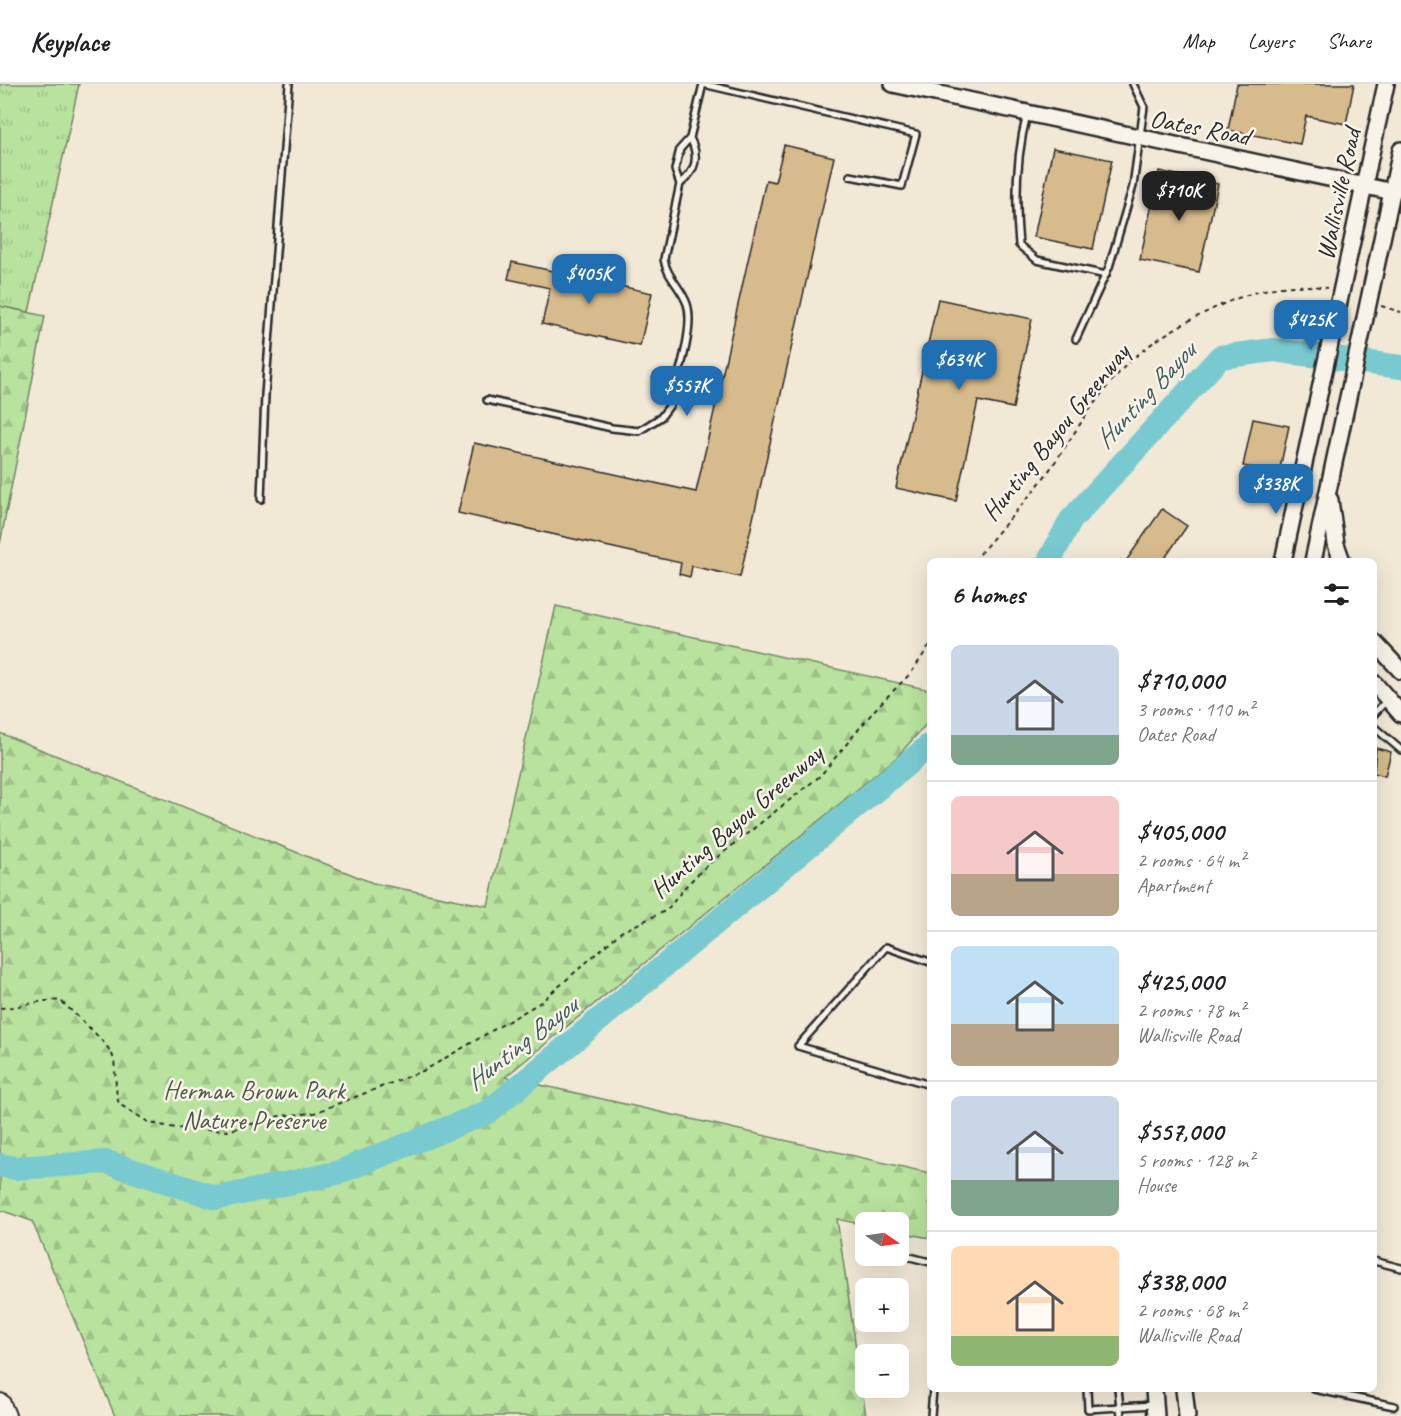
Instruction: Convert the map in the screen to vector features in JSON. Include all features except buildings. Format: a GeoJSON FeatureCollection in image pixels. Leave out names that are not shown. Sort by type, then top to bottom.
{"type":"FeatureCollection","features":[{"type":"Feature","properties":{"kind":"highway"},"geometry":{"type":"LineString","coordinates":[[0,1404],[5,1416]]}},
{"type":"Feature","properties":{"kind":"main road","name":"Oates Road"},"geometry":{"type":"LineString","coordinates":[[893,84],[1397,194]]}},
{"type":"Feature","properties":{"kind":"main road","name":"Wallisville Road"},"geometry":{"type":"LineString","coordinates":[[1284,558],[1386,84]]}},
{"type":"Feature","properties":{"kind":"main road","name":"Wallisville Road"},"geometry":{"type":"LineString","coordinates":[[1314,558],[1346,406],[1397,194],[1401,150]]}},
{"type":"Feature","properties":{"kind":"main road"},"geometry":{"type":"LineString","coordinates":[[1329,488],[1336,544],[1341,558]]}},
{"type":"Feature","properties":{"kind":"main road"},"geometry":{"type":"LineString","coordinates":[[1287,543],[1293,558]]}},
{"type":"Feature","properties":{"kind":"main road"},"geometry":{"type":"LineString","coordinates":[[1377,645],[1400,669]]}},
{"type":"Feature","properties":{"kind":"main road"},"geometry":{"type":"LineString","coordinates":[[1377,686],[1401,714]]}},
{"type":"Feature","properties":{"kind":"main road"},"geometry":{"type":"LineString","coordinates":[[1184,1392],[1187,1416]]}},
{"type":"Feature","properties":{"kind":"lane"},"geometry":{"type":"LineString","coordinates":[[261,499],[265,395],[289,84]]}},
{"type":"Feature","properties":{"kind":"lane"},"geometry":{"type":"LineString","coordinates":[[487,400],[612,428],[639,431],[661,417],[670,405],[690,319],[683,295],[665,269],[664,259],[680,184],[675,170],[680,149],[690,138],[703,84],[915,134],[902,186],[850,176]]}},
{"type":"Feature","properties":{"kind":"lane"},"geometry":{"type":"LineString","coordinates":[[1076,339],[1106,275],[1133,186],[1144,107],[1133,84]]}},
{"type":"Feature","properties":{"kind":"lane"},"geometry":{"type":"LineString","coordinates":[[1027,114],[1021,136],[1016,212],[1019,245],[1036,260],[1106,275]]}},
{"type":"Feature","properties":{"kind":"lane"},"geometry":{"type":"LineString","coordinates":[[680,184],[692,174],[697,153],[690,138]]}},
{"type":"Feature","properties":{"kind":"lane"},"geometry":{"type":"LineString","coordinates":[[1377,711],[1388,699]]}},
{"type":"Feature","properties":{"kind":"lane"},"geometry":{"type":"LineString","coordinates":[[1377,730],[1401,750]]}},
{"type":"Feature","properties":{"kind":"lane"},"geometry":{"type":"LineString","coordinates":[[927,961],[886,947],[798,1046],[927,1084]]}},
{"type":"Feature","properties":{"kind":"lane"},"geometry":{"type":"LineString","coordinates":[[909,1257],[927,1261]]}},
{"type":"Feature","properties":{"kind":"lane"},"geometry":{"type":"LineString","coordinates":[[1377,1262],[1401,1268]]}},
{"type":"Feature","properties":{"kind":"lane"},"geometry":{"type":"LineString","coordinates":[[931,1416],[933,1392]]}},
{"type":"Feature","properties":{"kind":"lane"},"geometry":{"type":"LineString","coordinates":[[1087,1392],[1088,1409],[1120,1408],[1155,1403]]}},
{"type":"Feature","properties":{"kind":"lane"},"geometry":{"type":"LineString","coordinates":[[1118,1392],[1121,1416]]}},
{"type":"Feature","properties":{"kind":"lane"},"geometry":{"type":"LineString","coordinates":[[1328,1392],[1394,1406]]}},
{"type":"Feature","properties":{"kind":"path"},"geometry":{"type":"LineString","coordinates":[[1336,209],[1339,205]]}},
{"type":"Feature","properties":{"kind":"path","name":"Hunting Bayou Greenway"},"geometry":{"type":"LineString","coordinates":[[977,558],[1040,483],[1108,387],[1134,357],[1156,340],[1200,315],[1246,294],[1275,287],[1305,285],[1341,291]]}},
{"type":"Feature","properties":{"kind":"path"},"geometry":{"type":"LineString","coordinates":[[1368,310],[1401,312]]}},
{"type":"Feature","properties":{"kind":"path","name":"Hunting Bayou Greenway"},"geometry":{"type":"LineString","coordinates":[[0,1008],[30,1006],[51,1000],[61,1001],[109,1046],[113,1057],[115,1092],[119,1104],[150,1123],[177,1128],[228,1131],[279,1116],[314,1113],[415,1074],[541,1002],[621,932],[667,910],[684,887],[705,867],[820,776],[878,706],[911,673],[927,649]]}},
{"type":"Feature","properties":{"kind":"green space"},"geometry":{"type":"Polygon","coordinates":[[[0,84],[79,84],[29,312],[0,306],[0,84]]]}},
{"type":"Feature","properties":{"kind":"green space"},"geometry":{"type":"Polygon","coordinates":[[[0,306],[45,316],[0,544],[0,306]]]}},
{"type":"Feature","properties":{"kind":"green space","name":"Herman Brown Park Nature Preserve"},"geometry":{"type":"Polygon","coordinates":[[[556,606],[927,689],[927,723],[897,757],[505,1077],[927,1172],[927,1237],[909,1234],[909,1212],[855,1212],[855,1223],[837,1219],[855,1344],[855,1398],[863,1398],[866,1416],[115,1416],[32,1221],[0,1210],[0,733],[373,883],[488,906],[556,606]]]}},
{"type":"Feature","properties":{"kind":"waterway","name":"Hunting Bayou"},"geometry":{"type":"LineString","coordinates":[[1051,558],[1071,520],[1220,357],[1274,350],[1401,367]]}},
{"type":"Feature","properties":{"kind":"waterway","name":"Hunting Bayou"},"geometry":{"type":"LineString","coordinates":[[0,1165],[15,1168],[106,1162],[217,1198],[337,1173],[488,1112],[927,747]]}}]}
